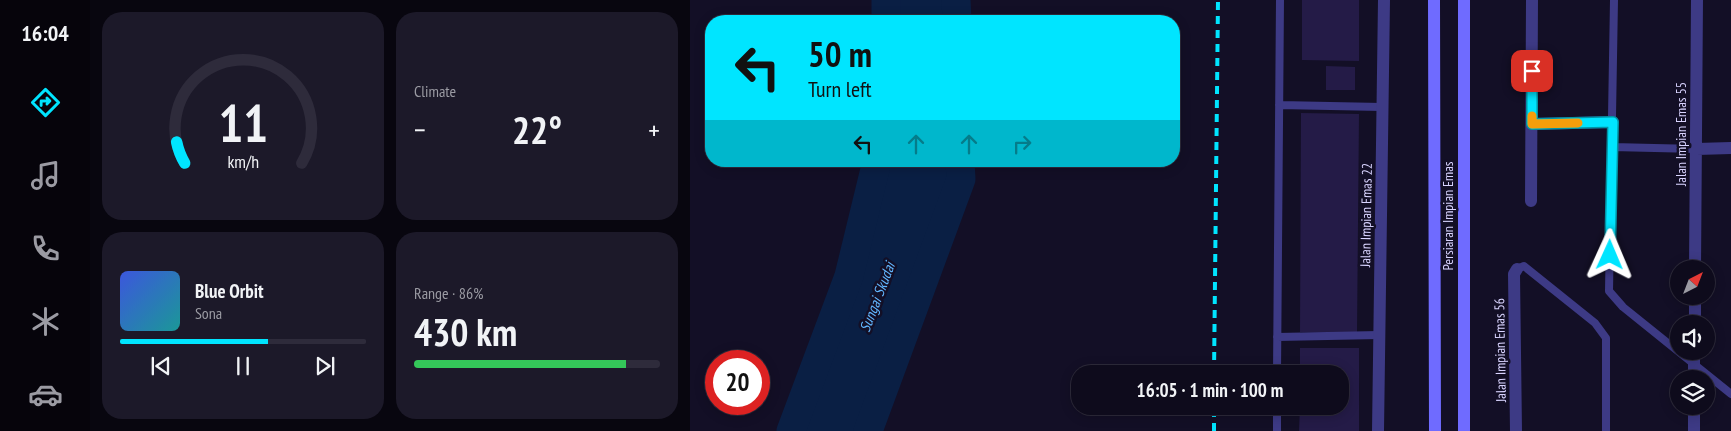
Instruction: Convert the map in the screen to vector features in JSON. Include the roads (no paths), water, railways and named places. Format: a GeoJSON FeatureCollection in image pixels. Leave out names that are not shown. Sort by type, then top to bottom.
{"type":"FeatureCollection","features":[{"type":"Feature","properties":{"kind":"main road","name":"Persiaran Impian Emas"},"geometry":{"type":"LineString","coordinates":[[1434,0],[1435,431]]}},
{"type":"Feature","properties":{"kind":"main road","name":"Persiaran Impian Emas"},"geometry":{"type":"LineString","coordinates":[[1464,0],[1464,431]]}},
{"type":"Feature","properties":{"kind":"street","name":"Jalan Impian Emas 22"},"geometry":{"type":"LineString","coordinates":[[1378,431],[1384,0]]}},
{"type":"Feature","properties":{"kind":"street"},"geometry":{"type":"LineString","coordinates":[[1531,201],[1532,0]]}},
{"type":"Feature","properties":{"kind":"street","name":"Jalan Impian Emas 55"},"geometry":{"type":"LineString","coordinates":[[1695,260],[1697,0]]}},
{"type":"Feature","properties":{"kind":"street"},"geometry":{"type":"LineString","coordinates":[[1532,124],[1613,122]]}},
{"type":"Feature","properties":{"kind":"street"},"geometry":{"type":"LineString","coordinates":[[1696,149],[1731,148]]}},
{"type":"Feature","properties":{"kind":"street","name":"Jalan Impian Emas 56"},"geometry":{"type":"LineString","coordinates":[[1516,431],[1514,274],[1517,269]]}},
{"type":"Feature","properties":{"kind":"street"},"geometry":{"type":"LineString","coordinates":[[1694,415],[1694,431]]}},
{"type":"Feature","properties":{"kind":"lane"},"geometry":{"type":"LineString","coordinates":[[1277,365],[1280,0]]}},
{"type":"Feature","properties":{"kind":"lane"},"geometry":{"type":"LineString","coordinates":[[1614,0],[1609,291],[1622,307],[1670,341]]}},
{"type":"Feature","properties":{"kind":"lane"},"geometry":{"type":"LineString","coordinates":[[1279,105],[1382,107]]}},
{"type":"Feature","properties":{"kind":"lane"},"geometry":{"type":"LineString","coordinates":[[1612,147],[1696,149]]}},
{"type":"Feature","properties":{"kind":"lane"},"geometry":{"type":"LineString","coordinates":[[1517,269],[1524,266],[1595,323],[1606,338],[1606,431]]}},
{"type":"Feature","properties":{"kind":"lane"},"geometry":{"type":"LineString","coordinates":[[1278,337],[1379,335]]}},
{"type":"Feature","properties":{"kind":"lane"},"geometry":{"type":"LineString","coordinates":[[1696,360],[1731,394]]}},
{"type":"Feature","properties":{"kind":"lane"},"geometry":{"type":"LineString","coordinates":[[1277,415],[1277,431]]}},
{"type":"Feature","properties":{"kind":"water"},"geometry":{"type":"Polygon","coordinates":[[[886,0],[956,0],[957,15],[886,15],[886,0]]]}},
{"type":"Feature","properties":{"kind":"water","name":"Sungai Skudai"},"geometry":{"type":"Polygon","coordinates":[[[876,167],[960,167],[961,179],[868,431],[791,431],[849,276],[876,167]]]}},
{"type":"Feature","properties":{"kind":"waterway"},"geometry":{"type":"LineString","coordinates":[[886,0],[886,15]]}},
{"type":"Feature","properties":{"kind":"waterway"},"geometry":{"type":"LineString","coordinates":[[956,0],[957,15]]}},
{"type":"Feature","properties":{"kind":"waterway"},"geometry":{"type":"LineString","coordinates":[[791,431],[849,276],[876,167]]}},
{"type":"Feature","properties":{"kind":"waterway"},"geometry":{"type":"LineString","coordinates":[[868,431],[961,179],[960,167]]}},
{"type":"Feature","properties":{"kind":"railway"},"geometry":{"type":"LineString","coordinates":[[1214,365],[1218,0]]}},
{"type":"Feature","properties":{"kind":"railway"},"geometry":{"type":"LineString","coordinates":[[1214,415],[1214,431]]}}]}
